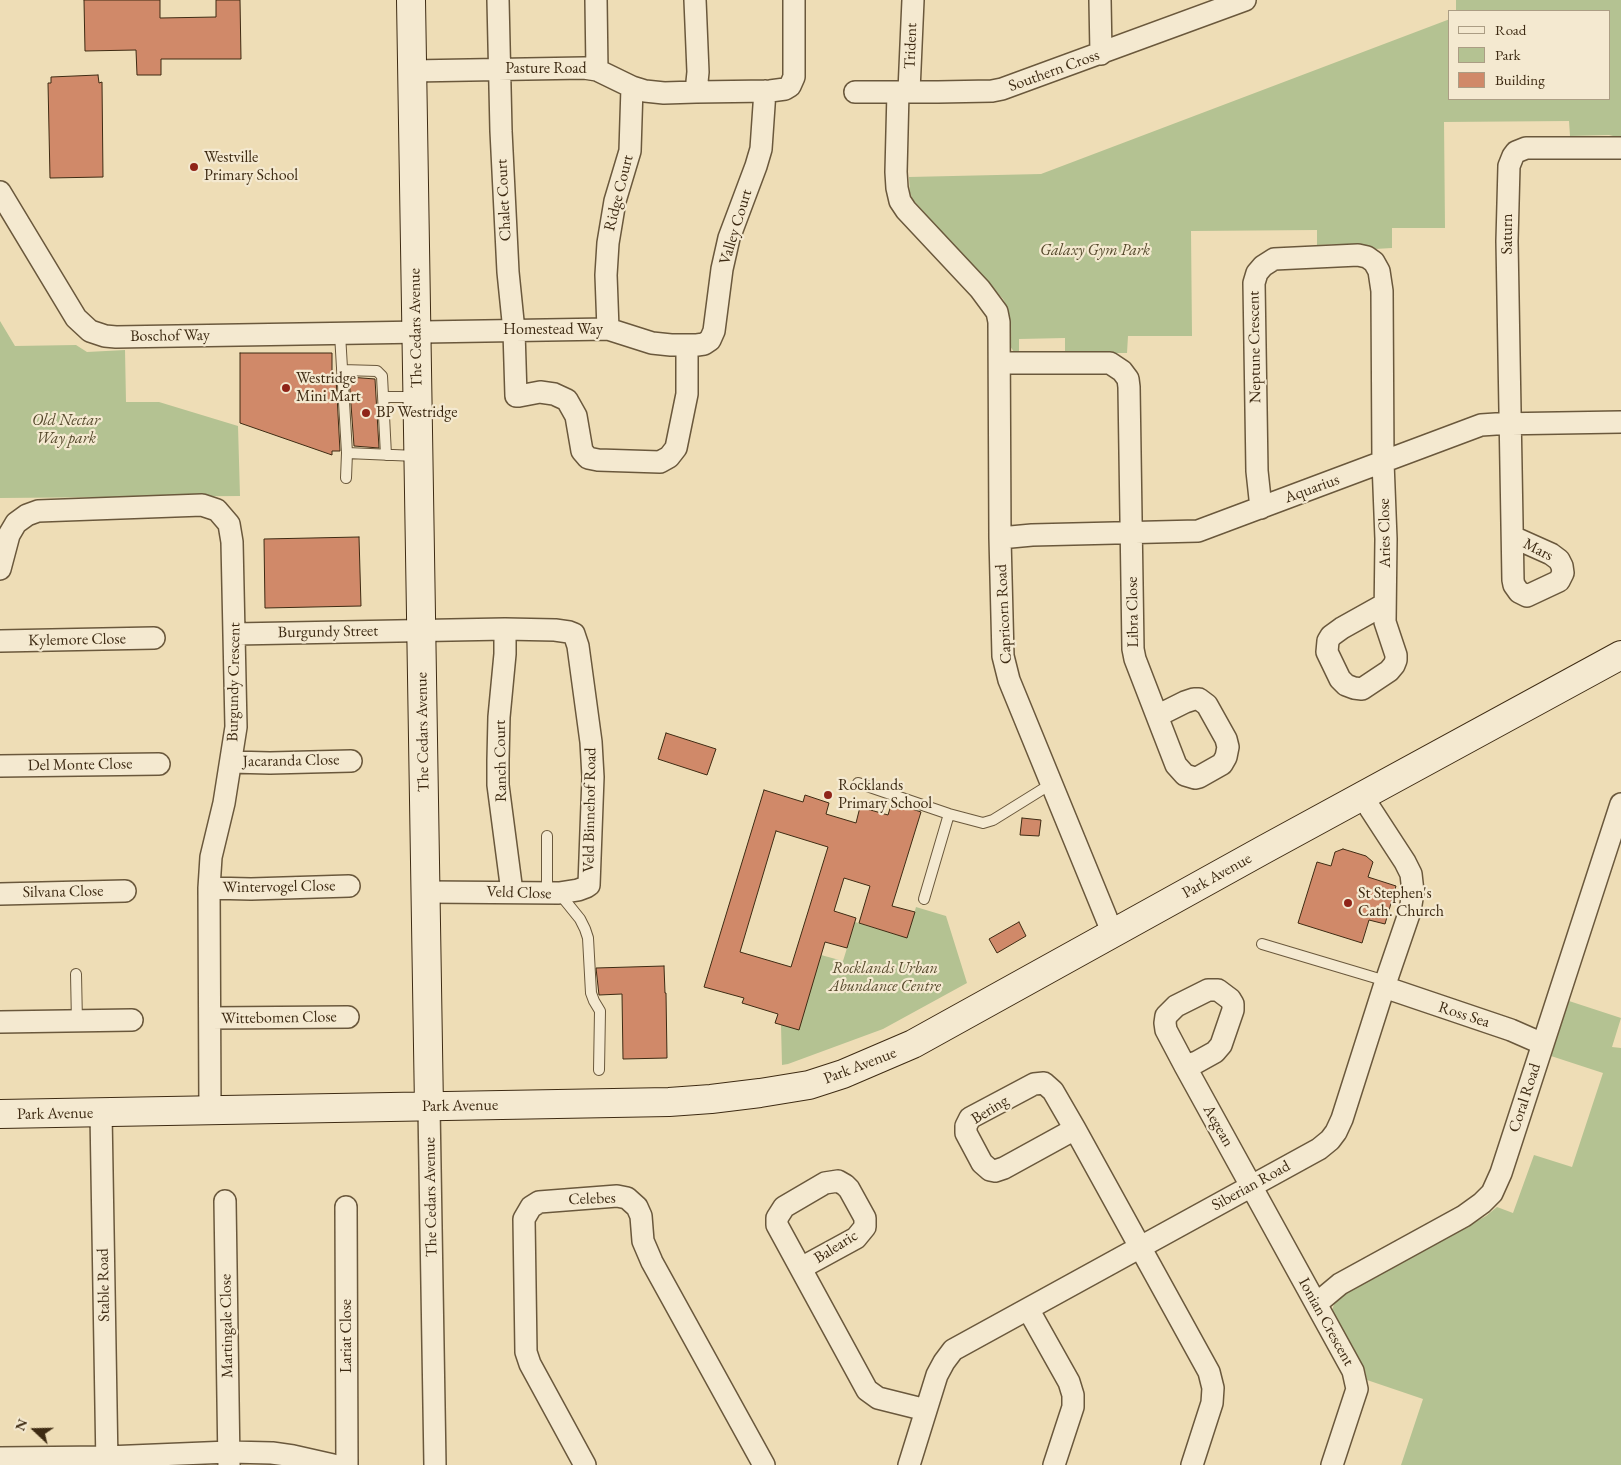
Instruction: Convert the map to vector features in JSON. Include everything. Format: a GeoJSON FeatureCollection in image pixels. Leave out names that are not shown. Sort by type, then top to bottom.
{"type":"FeatureCollection","features":[{"type":"Feature","properties":{"kind":"street","name":"The Cedars Avenue"},"geometry":{"type":"LineString","coordinates":[[411,0],[435,1465]]}},
{"type":"Feature","properties":{"kind":"street","name":"Chalet Court"},"geometry":{"type":"LineString","coordinates":[[498,0],[501,131],[508,272],[514,331],[516,396],[540,392],[554,394],[567,400],[576,416],[582,451],[588,458],[660,462],[669,457],[676,448],[686,403],[686,345]]}},
{"type":"Feature","properties":{"kind":"street"},"geometry":{"type":"LineString","coordinates":[[596,0],[597,70]]}},
{"type":"Feature","properties":{"kind":"street"},"geometry":{"type":"LineString","coordinates":[[695,0],[698,72],[696,92]]}},
{"type":"Feature","properties":{"kind":"street","name":"Pasture Road"},"geometry":{"type":"LineString","coordinates":[[412,71],[584,68],[597,70],[632,87],[645,91],[664,93],[785,89],[790,86],[794,77],[794,0]]}},
{"type":"Feature","properties":{"kind":"street","name":"Trident"},"geometry":{"type":"LineString","coordinates":[[904,92],[913,0]]}},
{"type":"Feature","properties":{"kind":"street"},"geometry":{"type":"LineString","coordinates":[[1100,0],[1101,54]]}},
{"type":"Feature","properties":{"kind":"street","name":"Southern Cross"},"geometry":{"type":"LineString","coordinates":[[855,92],[992,91],[1002,89],[1245,0]]}},
{"type":"Feature","properties":{"kind":"street","name":"Ridge Court"},"geometry":{"type":"LineString","coordinates":[[608,329],[606,275],[608,243],[615,200],[630,151],[632,87]]}},
{"type":"Feature","properties":{"kind":"street","name":"Valley Court"},"geometry":{"type":"LineString","coordinates":[[686,345],[704,344],[710,340],[714,331],[722,269],[729,238],[761,149],[765,91]]}},
{"type":"Feature","properties":{"kind":"street","name":"Capricorn Road"},"geometry":{"type":"LineString","coordinates":[[904,92],[896,172],[896,188],[900,201],[906,210],[980,289],[997,312],[999,322],[1000,538],[1003,656],[1008,680],[1113,934]]}},
{"type":"Feature","properties":{"kind":"street","name":"Saturn"},"geometry":{"type":"LineString","coordinates":[[1510,423],[1508,231],[1508,173],[1510,161],[1516,152],[1526,148],[1621,148]]}},
{"type":"Feature","properties":{"kind":"street","name":"Boschof Way"},"geometry":{"type":"LineString","coordinates":[[0,192],[76,318],[90,330],[105,336],[417,332]]}},
{"type":"Feature","properties":{"kind":"street","name":"Neptune Crescent"},"geometry":{"type":"LineString","coordinates":[[1262,508],[1257,471],[1254,283],[1257,273],[1263,266],[1274,259],[1358,255],[1367,257],[1374,262],[1382,291],[1383,462]]}},
{"type":"Feature","properties":{"kind":"street","name":"Homestead Way"},"geometry":{"type":"LineString","coordinates":[[417,332],[608,329],[652,342],[686,345]]}},
{"type":"Feature","properties":{"kind":"street"},"geometry":{"type":"LineString","coordinates":[[1000,364],[1110,363],[1122,371],[1128,379],[1129,387],[1131,534]]}},
{"type":"Feature","properties":{"kind":"street","name":"Aquarius"},"geometry":{"type":"LineString","coordinates":[[1000,538],[1032,535],[1198,531],[1481,425],[1621,422]]}},
{"type":"Feature","properties":{"kind":"street","name":"Mars"},"geometry":{"type":"LineString","coordinates":[[1510,423],[1513,537]]}},
{"type":"Feature","properties":{"kind":"street","name":"Aries Close"},"geometry":{"type":"LineString","coordinates":[[1383,462],[1386,539],[1385,604]]}},
{"type":"Feature","properties":{"kind":"street","name":"Burgundy Crescent"},"geometry":{"type":"LineString","coordinates":[[0,569],[9,535],[16,523],[27,515],[38,511],[202,506],[217,510],[229,524],[232,542],[236,727],[224,803],[210,857],[208,888],[210,1111]]}},
{"type":"Feature","properties":{"kind":"street","name":"Libra Close"},"geometry":{"type":"LineString","coordinates":[[1131,534],[1134,654],[1156,716]]}},
{"type":"Feature","properties":{"kind":"street","name":"Burgundy Street"},"geometry":{"type":"LineString","coordinates":[[235,634],[505,629],[555,630]]}},
{"type":"Feature","properties":{"kind":"street","name":"Ranch Court"},"geometry":{"type":"LineString","coordinates":[[505,629],[505,654],[499,717],[498,785],[512,892]]}},
{"type":"Feature","properties":{"kind":"street","name":"Veld Binnehof Road"},"geometry":{"type":"LineString","coordinates":[[553,893],[586,887],[590,882],[593,777],[587,703],[578,646],[574,634],[555,630]]}},
{"type":"Feature","properties":{"kind":"street","name":"Kylemore Close"},"geometry":{"type":"LineString","coordinates":[[0,641],[154,638]]}},
{"type":"Feature","properties":{"kind":"street","name":"Park Avenue"},"geometry":{"type":"LineString","coordinates":[[0,1114],[669,1102],[760,1094],[809,1085],[843,1074],[913,1044],[1621,655]]}},
{"type":"Feature","properties":{"kind":"street","name":"Jacaranda Close"},"geometry":{"type":"LineString","coordinates":[[231,762],[351,761]]}},
{"type":"Feature","properties":{"kind":"street","name":"Del Monte Close"},"geometry":{"type":"LineString","coordinates":[[0,766],[159,764]]}},
{"type":"Feature","properties":{"kind":"street","name":"Siberian Road"},"geometry":{"type":"LineString","coordinates":[[909,1465],[937,1375],[953,1350],[1319,1148],[1330,1140],[1336,1132],[1342,1119],[1412,902],[1413,883],[1411,874],[1362,796]]}},
{"type":"Feature","properties":{"kind":"street","name":"Coral Road"},"geometry":{"type":"LineString","coordinates":[[1316,1304],[1340,1284],[1464,1216],[1492,1193],[1501,1173],[1621,804]]}},
{"type":"Feature","properties":{"kind":"street","name":"Wintervogel Close"},"geometry":{"type":"LineString","coordinates":[[208,888],[251,889],[348,886]]}},
{"type":"Feature","properties":{"kind":"street","name":"Silvana Close"},"geometry":{"type":"LineString","coordinates":[[0,894],[126,891]]}},
{"type":"Feature","properties":{"kind":"street","name":"Veld Close"},"geometry":{"type":"LineString","coordinates":[[426,892],[553,893]]}},
{"type":"Feature","properties":{"kind":"street","name":"Ross Sea"},"geometry":{"type":"LineString","coordinates":[[1385,984],[1543,1044]]}},
{"type":"Feature","properties":{"kind":"street","name":"Wittebomen Close"},"geometry":{"type":"LineString","coordinates":[[210,1018],[348,1017]]}},
{"type":"Feature","properties":{"kind":"street"},"geometry":{"type":"LineString","coordinates":[[0,1022],[132,1020]]}},
{"type":"Feature","properties":{"kind":"street","name":"Aegean"},"geometry":{"type":"LineString","coordinates":[[1185,1066],[1251,1186]]}},
{"type":"Feature","properties":{"kind":"street","name":"Bering"},"geometry":{"type":"LineString","coordinates":[[1075,1129],[1004,1168],[995,1171],[986,1168],[982,1163],[966,1133],[966,1126],[970,1118],[1034,1084],[1044,1083],[1053,1091],[1075,1129],[1140,1247]]}},
{"type":"Feature","properties":{"kind":"street","name":"Stable Road"},"geometry":{"type":"LineString","coordinates":[[101,1113],[107,1461]]}},
{"type":"Feature","properties":{"kind":"street","name":"Ionian Crescent"},"geometry":{"type":"LineString","coordinates":[[1251,1186],[1353,1371],[1357,1389],[1332,1465]]}},
{"type":"Feature","properties":{"kind":"street","name":"Celebes"},"geometry":{"type":"LineString","coordinates":[[586,1465],[530,1364],[526,1352],[524,1219],[532,1207],[539,1202],[617,1196],[627,1198],[637,1207],[641,1216],[643,1241],[652,1262],[764,1465]]}},
{"type":"Feature","properties":{"kind":"street","name":"Martingale Close"},"geometry":{"type":"LineString","coordinates":[[226,1200],[229,1459]]}},
{"type":"Feature","properties":{"kind":"street","name":"Lariat Close"},"geometry":{"type":"LineString","coordinates":[[346,1207],[348,1465]]}},
{"type":"Feature","properties":{"kind":"street"},"geometry":{"type":"LineString","coordinates":[[1140,1247],[1209,1372],[1213,1388],[1212,1403],[1192,1465]]}},
{"type":"Feature","properties":{"kind":"street","name":"Balearic"},"geometry":{"type":"LineString","coordinates":[[801,1268],[867,1390],[878,1398],[926,1410]]}},
{"type":"Feature","properties":{"kind":"street"},"geometry":{"type":"LineString","coordinates":[[1028,1309],[1069,1382],[1073,1395],[1073,1408],[1054,1465]]}},
{"type":"Feature","properties":{"kind":"street"},"geometry":{"type":"LineString","coordinates":[[0,1458],[107,1461],[229,1459],[272,1453],[333,1465]]}},
{"type":"Feature","properties":{"kind":"lane"},"geometry":{"type":"LineString","coordinates":[[340,334],[348,453],[346,478]]}},
{"type":"Feature","properties":{"kind":"lane"},"geometry":{"type":"LineString","coordinates":[[342,370],[379,372],[382,376],[386,455]]}},
{"type":"Feature","properties":{"kind":"lane"},"geometry":{"type":"LineString","coordinates":[[384,397],[418,397]]}},
{"type":"Feature","properties":{"kind":"lane"},"geometry":{"type":"LineString","coordinates":[[348,453],[419,456]]}},
{"type":"Feature","properties":{"kind":"lane"},"geometry":{"type":"LineString","coordinates":[[858,783],[949,814],[984,823],[990,822],[1052,784]]}},
{"type":"Feature","properties":{"kind":"lane"},"geometry":{"type":"LineString","coordinates":[[924,898],[949,814]]}},
{"type":"Feature","properties":{"kind":"lane"},"geometry":{"type":"LineString","coordinates":[[548,836],[553,893]]}},
{"type":"Feature","properties":{"kind":"lane","name":"Veld Close"},"geometry":{"type":"LineString","coordinates":[[553,893],[580,919],[585,929],[589,949],[592,997],[600,1011],[599,1070]]}},
{"type":"Feature","properties":{"kind":"lane"},"geometry":{"type":"LineString","coordinates":[[1262,944],[1385,984]]}},
{"type":"Feature","properties":{"kind":"lane"},"geometry":{"type":"LineString","coordinates":[[76,974],[77,1022]]}},
{"type":"Feature","properties":{"kind":"green space","name":"Galaxy Gym Park"},"geometry":{"type":"Polygon","coordinates":[[[1456,0],[1621,0],[1621,138],[1609,135],[1570,136],[1569,121],[1444,122],[1445,228],[1392,228],[1392,248],[1375,249],[1347,244],[1317,245],[1317,230],[1191,231],[1192,336],[1128,336],[1127,353],[1065,353],[1065,338],[1019,339],[1019,353],[1014,352],[1010,346],[1007,307],[1003,299],[913,200],[910,193],[909,177],[1041,174],[1448,20],[1448,100],[1611,100],[1611,10],[1456,10],[1456,0]]]}},
{"type":"Feature","properties":{"kind":"green space","name":"Old Nectar Way park"},"geometry":{"type":"Polygon","coordinates":[[[0,321],[15,346],[76,345],[87,352],[125,350],[126,402],[159,402],[238,426],[240,496],[0,498],[0,321]]]}},
{"type":"Feature","properties":{"kind":"green space","name":"Rocklands Urban Abundance Centre"},"geometry":{"type":"Polygon","coordinates":[[[916,907],[946,916],[967,983],[883,1029],[782,1065],[781,1025],[821,955],[843,961],[855,922],[907,938],[916,907]]]}},
{"type":"Feature","properties":{"kind":"green space"},"geometry":{"type":"Polygon","coordinates":[[[1569,1001],[1621,1018],[1612,1047],[1621,1048],[1621,1465],[1401,1465],[1423,1399],[1367,1380],[1365,1371],[1332,1310],[1336,1299],[1486,1216],[1497,1207],[1513,1213],[1534,1155],[1572,1167],[1603,1073],[1551,1056],[1569,1001]]]}},
{"type":"Feature","properties":{"kind":"building"},"geometry":{"type":"Polygon","coordinates":[[[84,0],[160,0],[160,18],[216,17],[216,0],[240,0],[241,59],[161,59],[161,75],[137,75],[136,50],[85,51],[84,0]]]}},
{"type":"Feature","properties":{"kind":"building"},"geometry":{"type":"Polygon","coordinates":[[[98,75],[99,83],[102,82],[103,177],[50,178],[48,83],[51,83],[51,77],[98,75]]]}},
{"type":"Feature","properties":{"kind":"building","name":"Westridge Mini Mart"},"geometry":{"type":"Polygon","coordinates":[[[240,353],[332,353],[332,377],[336,377],[340,451],[332,451],[332,455],[240,423],[240,353]]]}},
{"type":"Feature","properties":{"kind":"building","name":"BP Westridge"},"geometry":{"type":"Polygon","coordinates":[[[349,377],[375,379],[379,448],[354,446],[349,377]]]}},
{"type":"Feature","properties":{"kind":"building"},"geometry":{"type":"Polygon","coordinates":[[[359,537],[361,606],[265,608],[264,539],[359,537]]]}},
{"type":"Feature","properties":{"kind":"building"},"geometry":{"type":"Polygon","coordinates":[[[666,733],[716,749],[707,775],[658,759],[666,733]]]}},
{"type":"Feature","properties":{"kind":"building"},"geometry":{"type":"Polygon","coordinates":[[[764,790],[803,802],[805,795],[829,803],[826,814],[856,823],[860,807],[888,815],[892,802],[921,812],[892,906],[915,912],[907,938],[859,923],[870,886],[844,878],[834,911],[856,918],[847,948],[825,942],[799,1030],[775,1023],[778,1014],[742,1003],[744,998],[704,987],[764,790]],[[776,831],[740,952],[791,967],[828,847],[776,831]]]}},
{"type":"Feature","properties":{"kind":"building"},"geometry":{"type":"Polygon","coordinates":[[[1022,818],[1041,820],[1039,836],[1020,835],[1022,818]]]}},
{"type":"Feature","properties":{"kind":"building","name":"St Stephen's Cath. Church"},"geometry":{"type":"Polygon","coordinates":[[[1343,849],[1366,856],[1373,862],[1368,877],[1396,886],[1385,924],[1369,920],[1362,943],[1298,923],[1317,862],[1331,866],[1335,852],[1343,849]]]}},
{"type":"Feature","properties":{"kind":"building"},"geometry":{"type":"Polygon","coordinates":[[[1019,922],[1026,936],[997,953],[989,939],[1019,922]]]}},
{"type":"Feature","properties":{"kind":"building"},"geometry":{"type":"Polygon","coordinates":[[[664,966],[667,1058],[623,1059],[622,994],[599,995],[596,968],[664,966]]]}},
{"type":"Feature","properties":{"kind":"place","name":"Westville Primary School"},"geometry":{"type":"Point","coordinates":[194,167]}},
{"type":"Feature","properties":{"kind":"place","name":"Westridge Mini Mart"},"geometry":{"type":"Point","coordinates":[286,388]}},
{"type":"Feature","properties":{"kind":"place","name":"BP Westridge"},"geometry":{"type":"Point","coordinates":[366,413]}},
{"type":"Feature","properties":{"kind":"place","name":"Rocklands Primary School"},"geometry":{"type":"Point","coordinates":[828,795]}},
{"type":"Feature","properties":{"kind":"place","name":"St Stephen's Cath. Church"},"geometry":{"type":"Point","coordinates":[1348,903]}}]}
